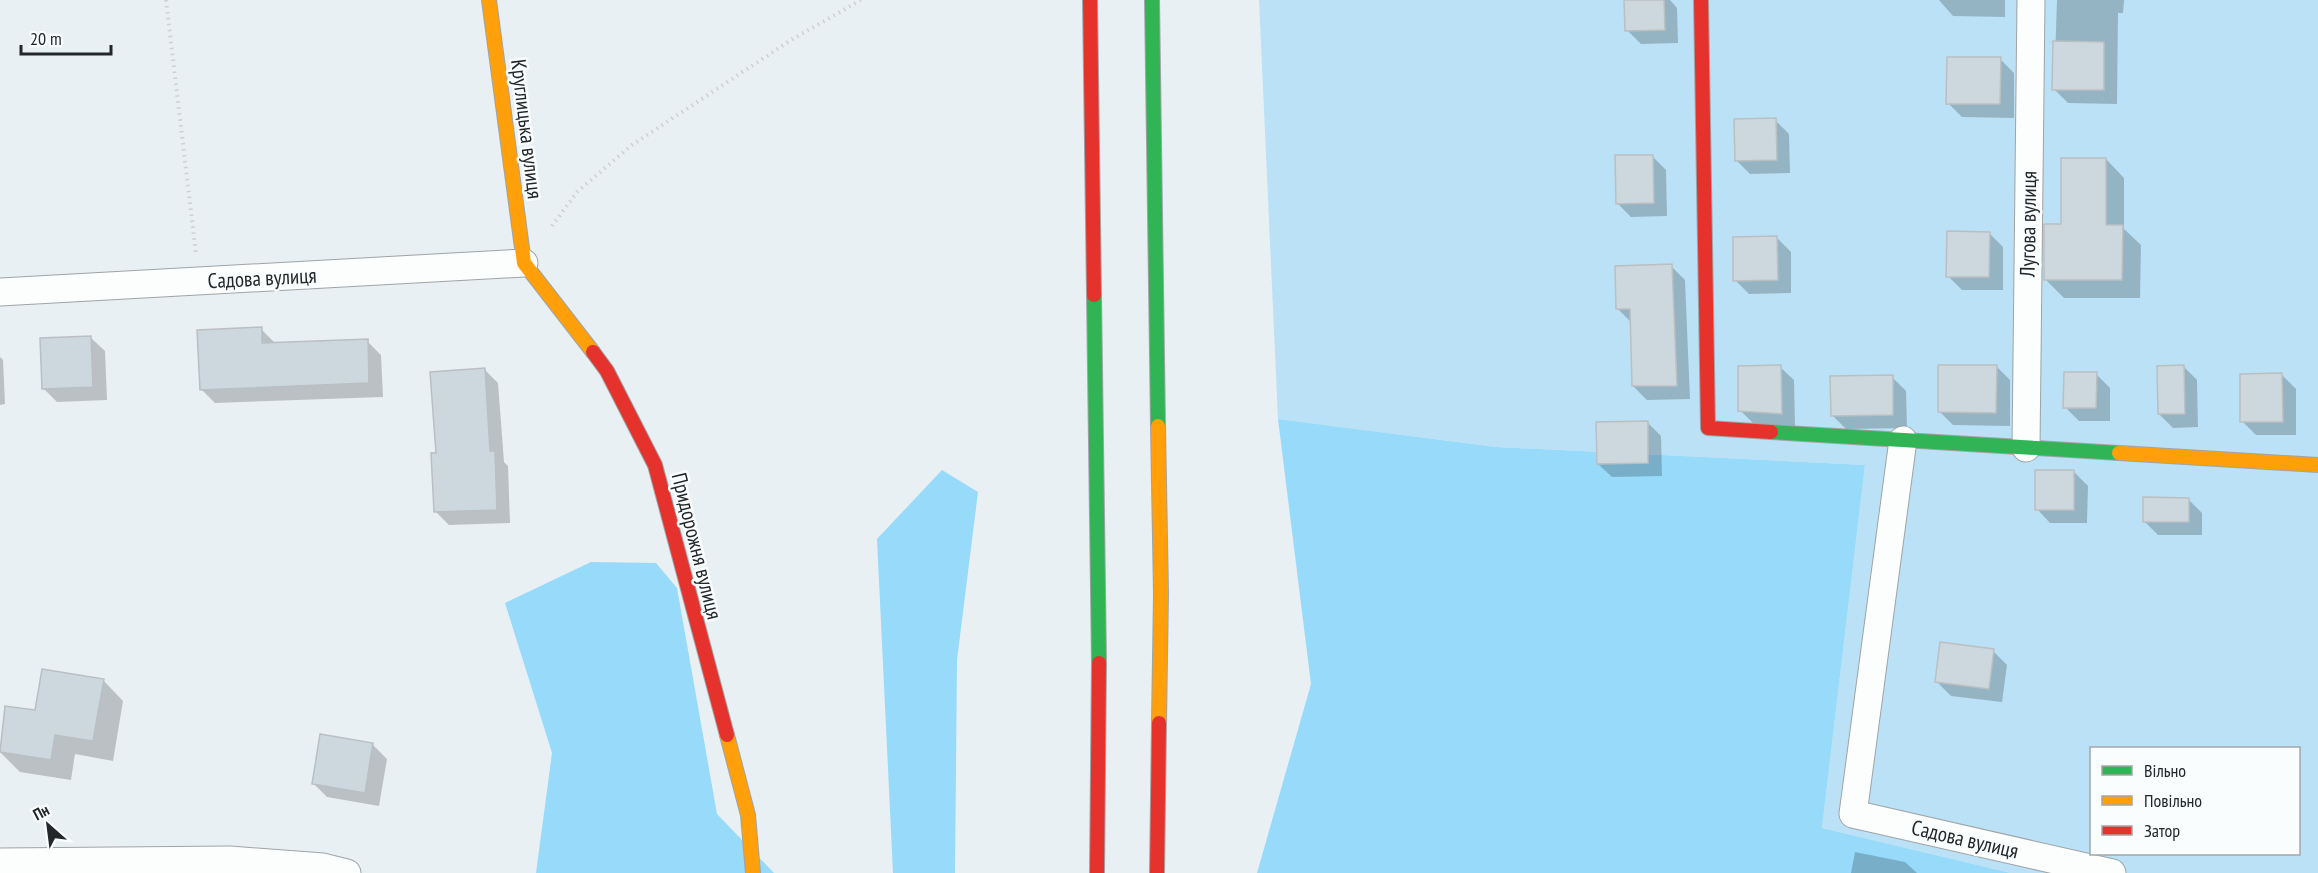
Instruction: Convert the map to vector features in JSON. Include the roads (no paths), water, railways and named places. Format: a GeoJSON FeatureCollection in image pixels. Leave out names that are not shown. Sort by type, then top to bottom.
{"type":"FeatureCollection","features":[{"type":"Feature","properties":{"kind":"main road","name":"Круглицька вулиця"},"geometry":{"type":"LineString","coordinates":[[489,0],[524,263]]}},
{"type":"Feature","properties":{"kind":"main road"},"geometry":{"type":"LineString","coordinates":[[1090,0],[1099,606],[1097,873]]}},
{"type":"Feature","properties":{"kind":"main road"},"geometry":{"type":"LineString","coordinates":[[1152,0],[1161,594],[1157,873]]}},
{"type":"Feature","properties":{"kind":"main road"},"geometry":{"type":"LineString","coordinates":[[1701,0],[1708,428],[2318,465]]}},
{"type":"Feature","properties":{"kind":"main road","name":"Придорожня вулиця"},"geometry":{"type":"LineString","coordinates":[[524,263],[606,371],[655,465],[702,651],[748,815],[753,873]]}},
{"type":"Feature","properties":{"kind":"street","name":"Лугова вулиця"},"geometry":{"type":"LineString","coordinates":[[2026,448],[2031,0]]}},
{"type":"Feature","properties":{"kind":"street","name":"Садова вулиця"},"geometry":{"type":"LineString","coordinates":[[0,292],[524,263]]}},
{"type":"Feature","properties":{"kind":"street","name":"Садова вулиця"},"geometry":{"type":"LineString","coordinates":[[1903,440],[1853,814],[2112,873]]}},
{"type":"Feature","properties":{"kind":"street"},"geometry":{"type":"LineString","coordinates":[[0,862],[230,860],[323,867],[347,873]]}}]}
